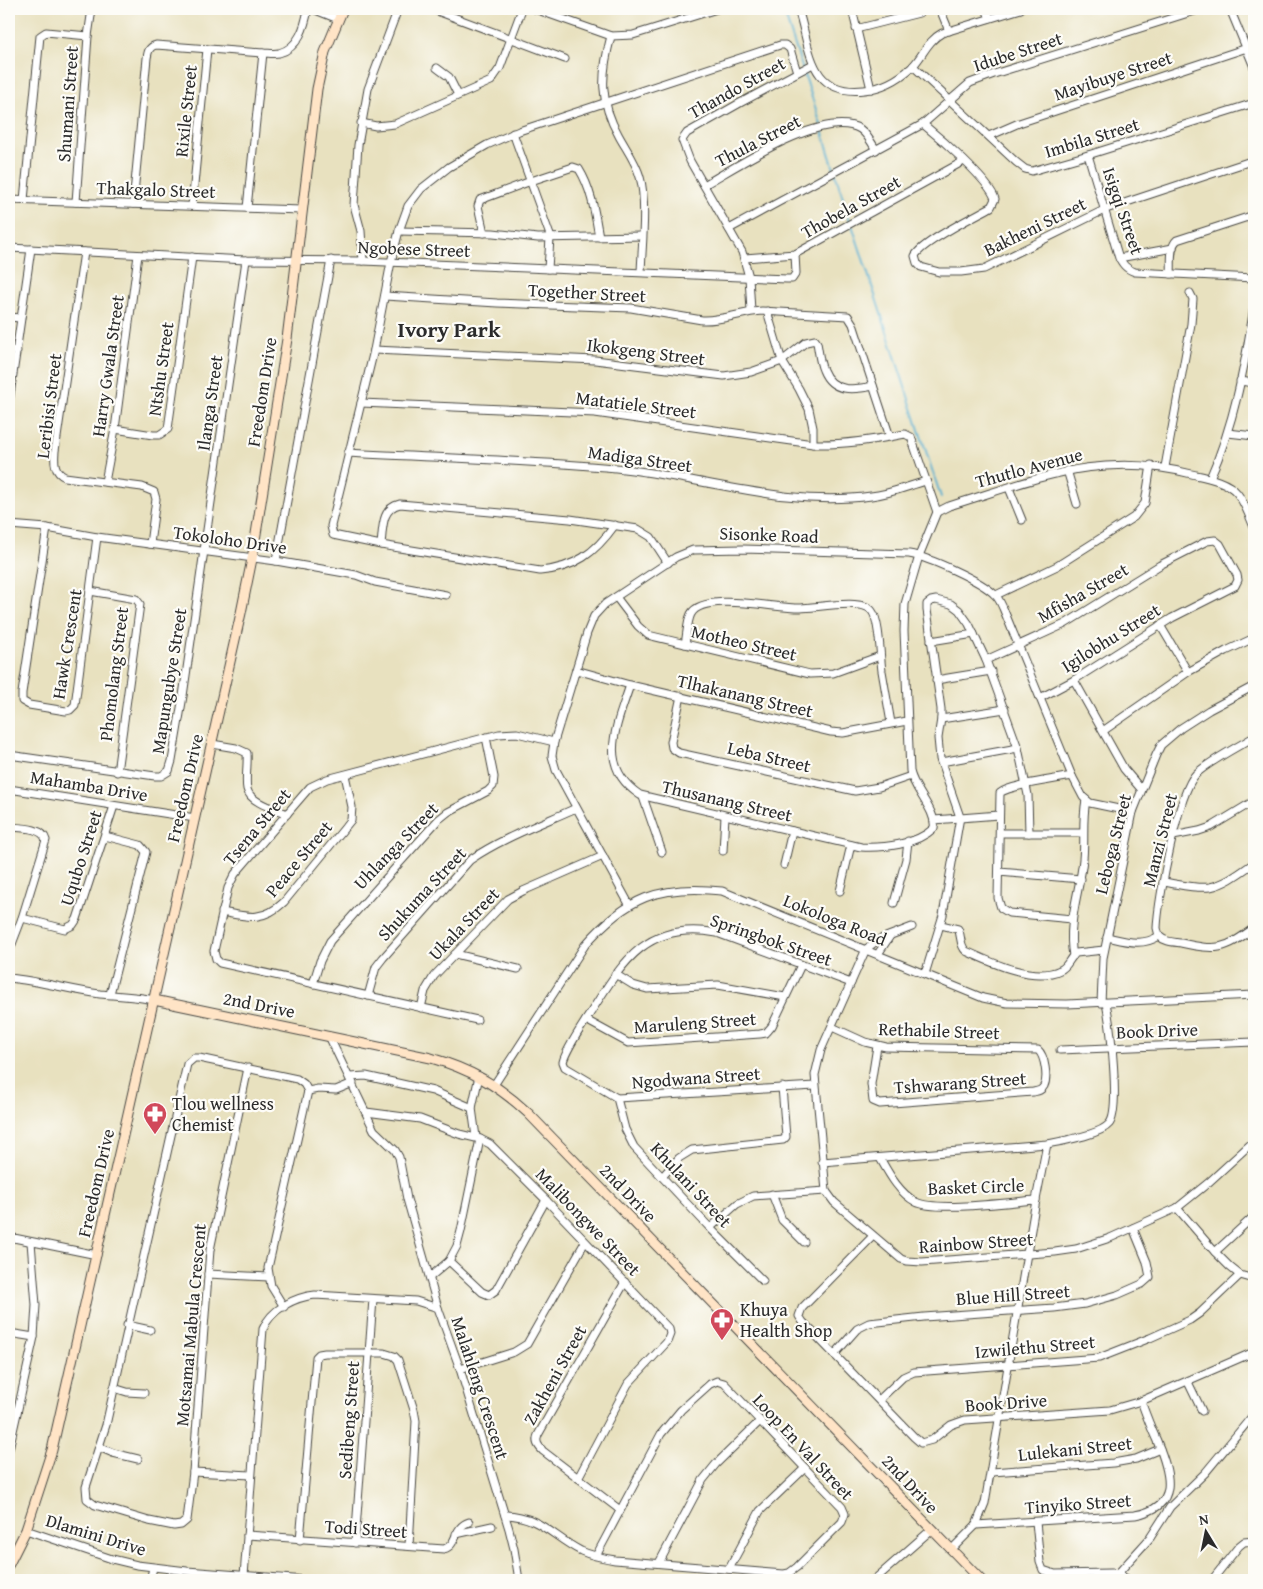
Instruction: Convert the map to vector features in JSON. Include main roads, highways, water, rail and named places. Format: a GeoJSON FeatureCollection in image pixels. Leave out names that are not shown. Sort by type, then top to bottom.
{"type":"FeatureCollection","features":[{"type":"Feature","properties":{"kind":"waterway"},"geometry":{"type":"LineString","coordinates":[[783,9],[821,125]]}},
{"type":"Feature","properties":{"kind":"waterway"},"geometry":{"type":"LineString","coordinates":[[822,130],[850,221]]}},
{"type":"Feature","properties":{"kind":"waterway"},"geometry":{"type":"LineString","coordinates":[[852,225],[941,497]]}},
{"type":"Feature","properties":{"kind":"place","name":"Tlou wellness Chemist"},"geometry":{"type":"Point","coordinates":[155,1135]}},
{"type":"Feature","properties":{"kind":"place","name":"Khuya Health Shop"},"geometry":{"type":"Point","coordinates":[722,1341]}},
{"type":"Feature","properties":{"kind":"district","name":"Ivory Park"},"geometry":{"type":"Point","coordinates":[449,329]}}]}
